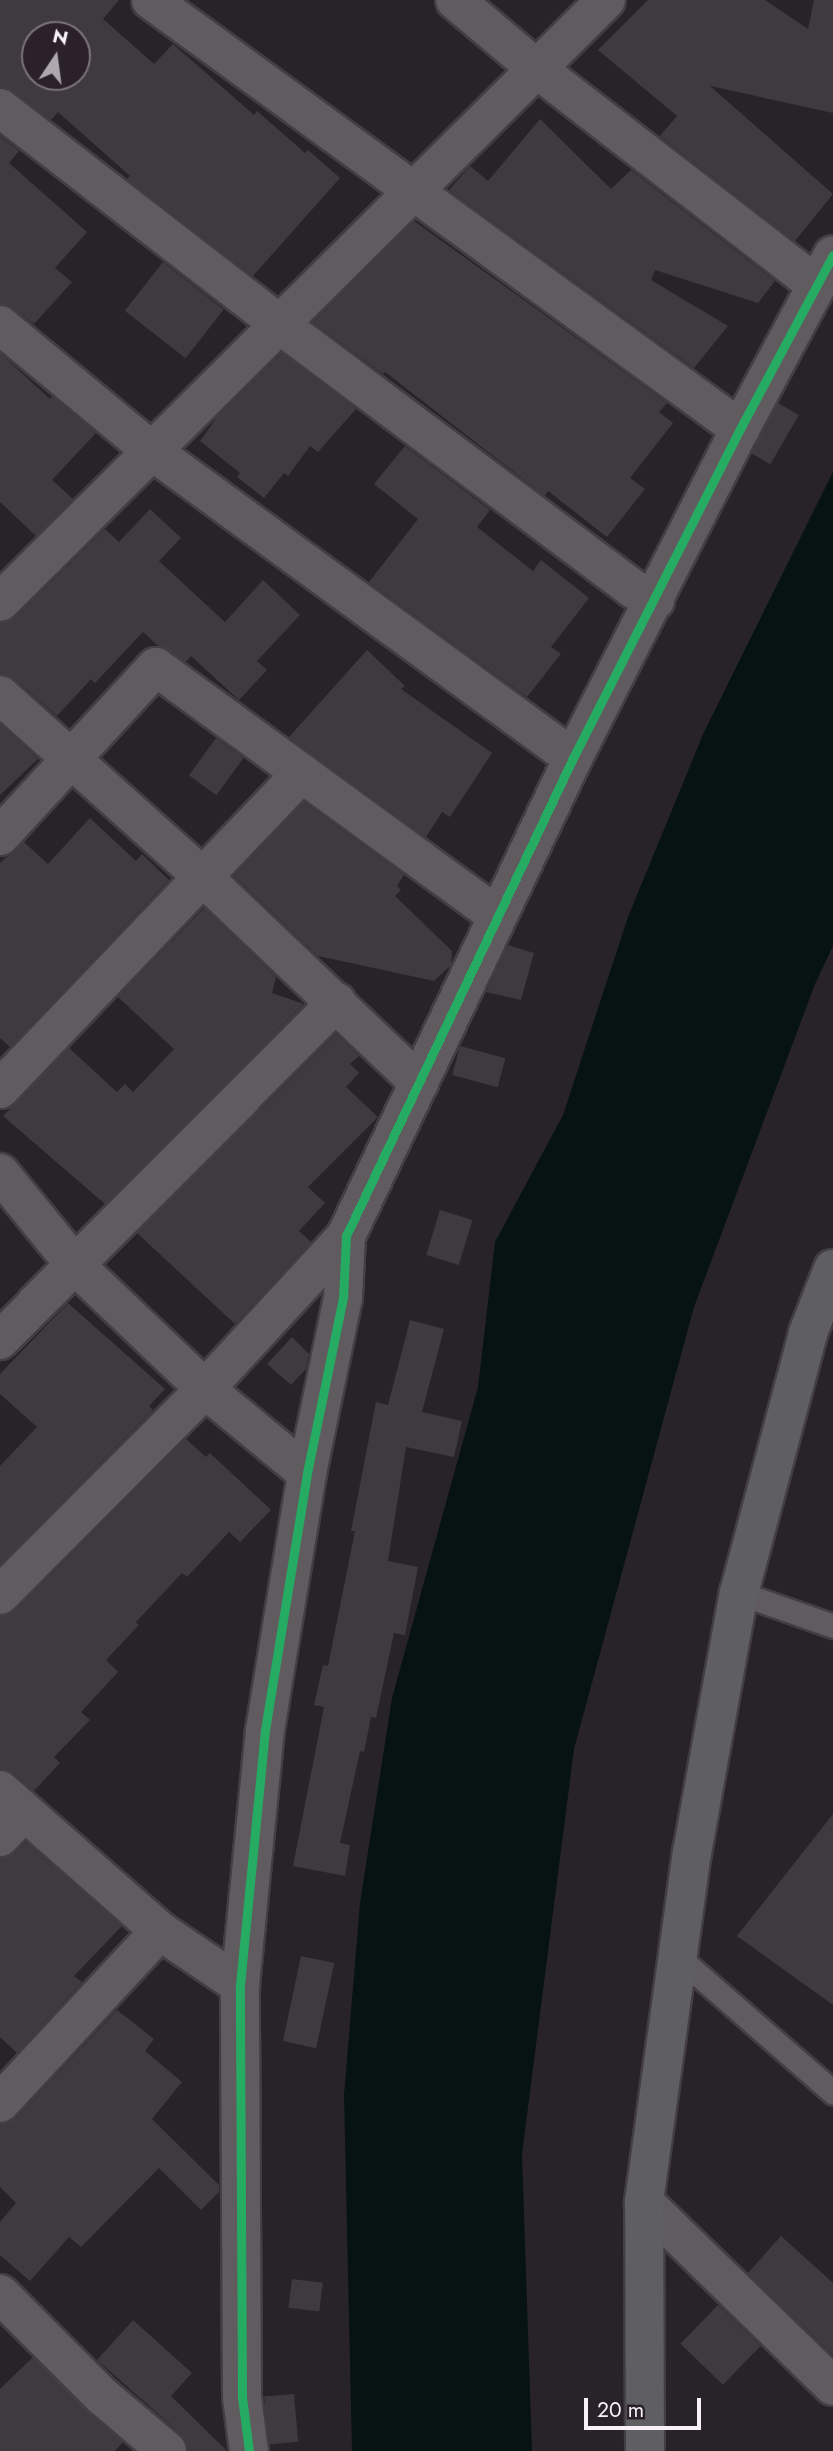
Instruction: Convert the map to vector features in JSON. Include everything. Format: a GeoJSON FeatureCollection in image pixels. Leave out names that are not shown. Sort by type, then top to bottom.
{"type":"FeatureCollection","features":[{"type":"Feature","properties":{"kind":"street"},"geometry":{"type":"LineString","coordinates":[[150,0],[740,429]]}},
{"type":"Feature","properties":{"kind":"street"},"geometry":{"type":"LineString","coordinates":[[0,1595],[205,1389],[346,1236],[573,758],[740,429],[825,270],[537,69],[455,0]]}},
{"type":"Feature","properties":{"kind":"street"},"geometry":{"type":"LineString","coordinates":[[0,602],[606,0]]}},
{"type":"Feature","properties":{"kind":"street"},"geometry":{"type":"LineString","coordinates":[[0,108],[279,324],[633,589],[655,600]]}},
{"type":"Feature","properties":{"kind":"street"},"geometry":{"type":"LineString","coordinates":[[0,325],[152,450],[573,758]]}},
{"type":"Feature","properties":{"kind":"street"},"geometry":{"type":"LineString","coordinates":[[0,836],[156,667],[497,916]]}},
{"type":"Feature","properties":{"kind":"street"},"geometry":{"type":"LineString","coordinates":[[0,695],[202,876],[419,1083]]}},
{"type":"Feature","properties":{"kind":"street"},"geometry":{"type":"LineString","coordinates":[[0,1089],[302,774]]}},
{"type":"Feature","properties":{"kind":"street"},"geometry":{"type":"LineString","coordinates":[[0,1340],[337,1002]]}},
{"type":"Feature","properties":{"kind":"street"},"geometry":{"type":"LineString","coordinates":[[0,1173],[75,1265],[205,1389],[306,1472]]}},
{"type":"Feature","properties":{"kind":"street"},"geometry":{"type":"LineString","coordinates":[[249,2451],[242,2397],[240,1985],[265,1730],[306,1472],[343,1298],[346,1236]]}},
{"type":"Feature","properties":{"kind":"street"},"geometry":{"type":"LineString","coordinates":[[645,2451],[643,2202],[692,1853],[738,1593],[808,1333],[833,1269]]}},
{"type":"Feature","properties":{"kind":"street"},"geometry":{"type":"LineString","coordinates":[[8,1813],[160,1930],[240,1985]]}},
{"type":"Feature","properties":{"kind":"street"},"geometry":{"type":"LineString","coordinates":[[0,2103],[160,1930]]}},
{"type":"Feature","properties":{"kind":"street"},"geometry":{"type":"LineString","coordinates":[[643,2202],[833,2386]]}},
{"type":"Feature","properties":{"kind":"street"},"geometry":{"type":"LineString","coordinates":[[0,2294],[102,2396],[167,2451]]}},
{"type":"Feature","properties":{"kind":"lane"},"geometry":{"type":"LineString","coordinates":[[738,1593],[833,1626]]}},
{"type":"Feature","properties":{"kind":"lane"},"geometry":{"type":"LineString","coordinates":[[678,1956],[833,2092]]}},
{"type":"Feature","properties":{"kind":"shaded area"},"geometry":{"type":"Polygon","coordinates":[[[833,472],[833,946],[815,984],[694,1307],[574,1749],[522,2154],[532,2451],[352,2451],[344,2095],[360,1903],[392,1698],[478,1387],[495,1242],[563,1115],[628,917],[704,732],[833,472]]]}},
{"type":"Feature","properties":{"kind":"building"},"geometry":{"type":"Polygon","coordinates":[[[0,0],[119,0],[103,19],[154,64],[173,44],[254,115],[257,111],[305,153],[308,150],[340,178],[253,276],[127,179],[130,176],[58,112],[51,120],[13,91],[0,87],[0,0]]]}},
{"type":"Feature","properties":{"kind":"building"},"geometry":{"type":"Polygon","coordinates":[[[648,0],[765,0],[808,29],[814,0],[833,0],[833,113],[710,86],[833,194],[795,241],[660,136],[677,116],[598,50],[648,0]]]}},
{"type":"Feature","properties":{"kind":"building"},"geometry":{"type":"Polygon","coordinates":[[[540,119],[611,189],[631,170],[775,281],[758,303],[655,270],[651,280],[728,326],[694,368],[449,190],[470,166],[488,181],[540,119]]]}},
{"type":"Feature","properties":{"kind":"building"},"geometry":{"type":"Polygon","coordinates":[[[0,136],[19,151],[9,163],[87,232],[55,268],[72,282],[34,324],[13,308],[0,304],[0,136]]]}},
{"type":"Feature","properties":{"kind":"building"},"geometry":{"type":"Polygon","coordinates":[[[414,221],[667,403],[659,412],[673,423],[630,478],[645,489],[607,537],[548,491],[545,496],[385,372],[383,374],[313,322],[414,221]]]}},
{"type":"Feature","properties":{"kind":"building"},"geometry":{"type":"Polygon","coordinates":[[[163,262],[224,309],[186,358],[125,311],[163,262]]]}},
{"type":"Feature","properties":{"kind":"building"},"geometry":{"type":"Polygon","coordinates":[[[0,353],[50,399],[52,396],[96,433],[52,480],[73,499],[36,536],[0,502],[0,353]]]}},
{"type":"Feature","properties":{"kind":"building"},"geometry":{"type":"Polygon","coordinates":[[[282,353],[356,409],[318,452],[310,446],[288,476],[284,473],[264,498],[237,477],[240,473],[200,441],[217,417],[282,353]]]}},
{"type":"Feature","properties":{"kind":"building"},"geometry":{"type":"Polygon","coordinates":[[[778,403],[799,415],[770,464],[750,452],[778,403]]]}},
{"type":"Feature","properties":{"kind":"building"},"geometry":{"type":"Polygon","coordinates":[[[405,446],[490,510],[477,527],[533,571],[541,560],[589,598],[551,647],[561,654],[527,697],[369,582],[418,519],[374,484],[405,446]]]}},
{"type":"Feature","properties":{"kind":"building"},"geometry":{"type":"Polygon","coordinates":[[[150,509],[181,538],[159,561],[225,622],[263,580],[300,615],[257,661],[267,670],[239,700],[191,656],[186,662],[157,645],[143,632],[95,683],[91,679],[57,716],[15,679],[0,674],[0,623],[15,618],[105,529],[119,542],[150,509]]]}},
{"type":"Feature","properties":{"kind":"building"},"geometry":{"type":"Polygon","coordinates":[[[367,650],[405,686],[401,689],[492,753],[450,817],[442,812],[426,837],[289,737],[367,650]]]}},
{"type":"Feature","properties":{"kind":"building"},"geometry":{"type":"Polygon","coordinates":[[[0,724],[38,759],[0,795],[0,724]]]}},
{"type":"Feature","properties":{"kind":"building"},"geometry":{"type":"Polygon","coordinates":[[[216,738],[244,758],[216,795],[189,775],[216,738]]]}},
{"type":"Feature","properties":{"kind":"building"},"geometry":{"type":"Polygon","coordinates":[[[304,802],[404,875],[397,886],[401,890],[395,896],[452,951],[451,965],[434,981],[318,956],[234,876],[304,802]]]}},
{"type":"Feature","properties":{"kind":"building"},"geometry":{"type":"Polygon","coordinates":[[[90,818],[136,861],[142,854],[169,880],[10,1047],[0,1038],[0,863],[24,842],[48,864],[90,818]]]}},
{"type":"Feature","properties":{"kind":"building"},"geometry":{"type":"Polygon","coordinates":[[[204,908],[276,977],[272,993],[304,1004],[105,1204],[3,1116],[69,1048],[117,1092],[125,1084],[133,1092],[174,1049],[118,997],[204,908]]]}},
{"type":"Feature","properties":{"kind":"building"},"geometry":{"type":"Polygon","coordinates":[[[508,945],[534,953],[521,1000],[486,992],[508,945]]]}},
{"type":"Feature","properties":{"kind":"building"},"geometry":{"type":"Polygon","coordinates":[[[336,1034],[359,1056],[350,1064],[359,1073],[346,1087],[378,1117],[308,1187],[325,1203],[299,1231],[311,1242],[235,1324],[137,1233],[336,1034]]]}},
{"type":"Feature","properties":{"kind":"building"},"geometry":{"type":"Polygon","coordinates":[[[460,1046],[505,1058],[498,1087],[452,1075],[460,1046]]]}},
{"type":"Feature","properties":{"kind":"building"},"geometry":{"type":"Polygon","coordinates":[[[440,1210],[473,1220],[459,1265],[426,1255],[440,1210]]]}},
{"type":"Feature","properties":{"kind":"building"},"geometry":{"type":"Polygon","coordinates":[[[68,1303],[165,1389],[149,1406],[153,1410],[0,1564],[0,1466],[37,1427],[0,1394],[0,1374],[68,1303]]]}},
{"type":"Feature","properties":{"kind":"building"},"geometry":{"type":"Polygon","coordinates":[[[410,1320],[444,1329],[422,1412],[462,1421],[454,1457],[406,1447],[388,1561],[418,1567],[405,1635],[394,1633],[376,1718],[371,1717],[364,1752],[360,1751],[340,1843],[350,1845],[345,1876],[293,1866],[324,1707],[314,1705],[323,1665],[328,1666],[355,1531],[351,1531],[376,1402],[388,1405],[410,1320]]]}},
{"type":"Feature","properties":{"kind":"building"},"geometry":{"type":"Polygon","coordinates":[[[292,1337],[309,1354],[306,1369],[291,1385],[267,1364],[292,1337]]]}},
{"type":"Feature","properties":{"kind":"building"},"geometry":{"type":"Polygon","coordinates":[[[186,1439],[206,1457],[210,1453],[271,1510],[240,1542],[229,1532],[187,1577],[182,1573],[136,1622],[139,1625],[106,1660],[118,1672],[81,1712],[90,1720],[54,1757],[60,1763],[34,1791],[14,1773],[0,1769],[0,1616],[16,1610],[186,1439]]]}},
{"type":"Feature","properties":{"kind":"building"},"geometry":{"type":"Polygon","coordinates":[[[833,1814],[833,2005],[737,1936],[833,1814]]]}},
{"type":"Feature","properties":{"kind":"building"},"geometry":{"type":"Polygon","coordinates":[[[26,1842],[122,1926],[74,1976],[82,1982],[17,2053],[0,2037],[0,1858],[15,1853],[26,1842]]]}},
{"type":"Feature","properties":{"kind":"building"},"geometry":{"type":"Polygon","coordinates":[[[301,1956],[334,1963],[316,2048],[283,2041],[301,1956]]]}},
{"type":"Feature","properties":{"kind":"building"},"geometry":{"type":"Polygon","coordinates":[[[117,2010],[154,2039],[145,2051],[182,2082],[152,2119],[219,2185],[219,2192],[201,2210],[159,2168],[81,2247],[69,2237],[30,2281],[0,2255],[0,2222],[16,2203],[0,2187],[0,2124],[16,2118],[117,2010]]]}},
{"type":"Feature","properties":{"kind":"building"},"geometry":{"type":"Polygon","coordinates":[[[781,2236],[833,2283],[833,2355],[748,2273],[781,2236]]]}},
{"type":"Feature","properties":{"kind":"building"},"geometry":{"type":"Polygon","coordinates":[[[292,2279],[323,2283],[319,2312],[288,2308],[292,2279]]]}},
{"type":"Feature","properties":{"kind":"building"},"geometry":{"type":"Polygon","coordinates":[[[718,2305],[760,2346],[723,2385],[680,2344],[718,2305]]]}},
{"type":"Feature","properties":{"kind":"building"},"geometry":{"type":"Polygon","coordinates":[[[133,2320],[192,2373],[171,2396],[227,2451],[188,2451],[181,2434],[97,2360],[133,2320]]]}},
{"type":"Feature","properties":{"kind":"building"},"geometry":{"type":"Polygon","coordinates":[[[33,2357],[123,2442],[115,2451],[0,2451],[0,2389],[33,2357]]]}},
{"type":"Feature","properties":{"kind":"building"},"geometry":{"type":"Polygon","coordinates":[[[294,2394],[298,2442],[268,2444],[264,2397],[294,2394]]]}},
{"type":"Feature","properties":{"kind":"cycle path"},"geometry":{"type":"LineString","coordinates":[[249,2451],[242,2397],[240,1985],[265,1730],[307,1473],[343,1298],[346,1236],[573,758],[740,429],[833,255]]}}]}
